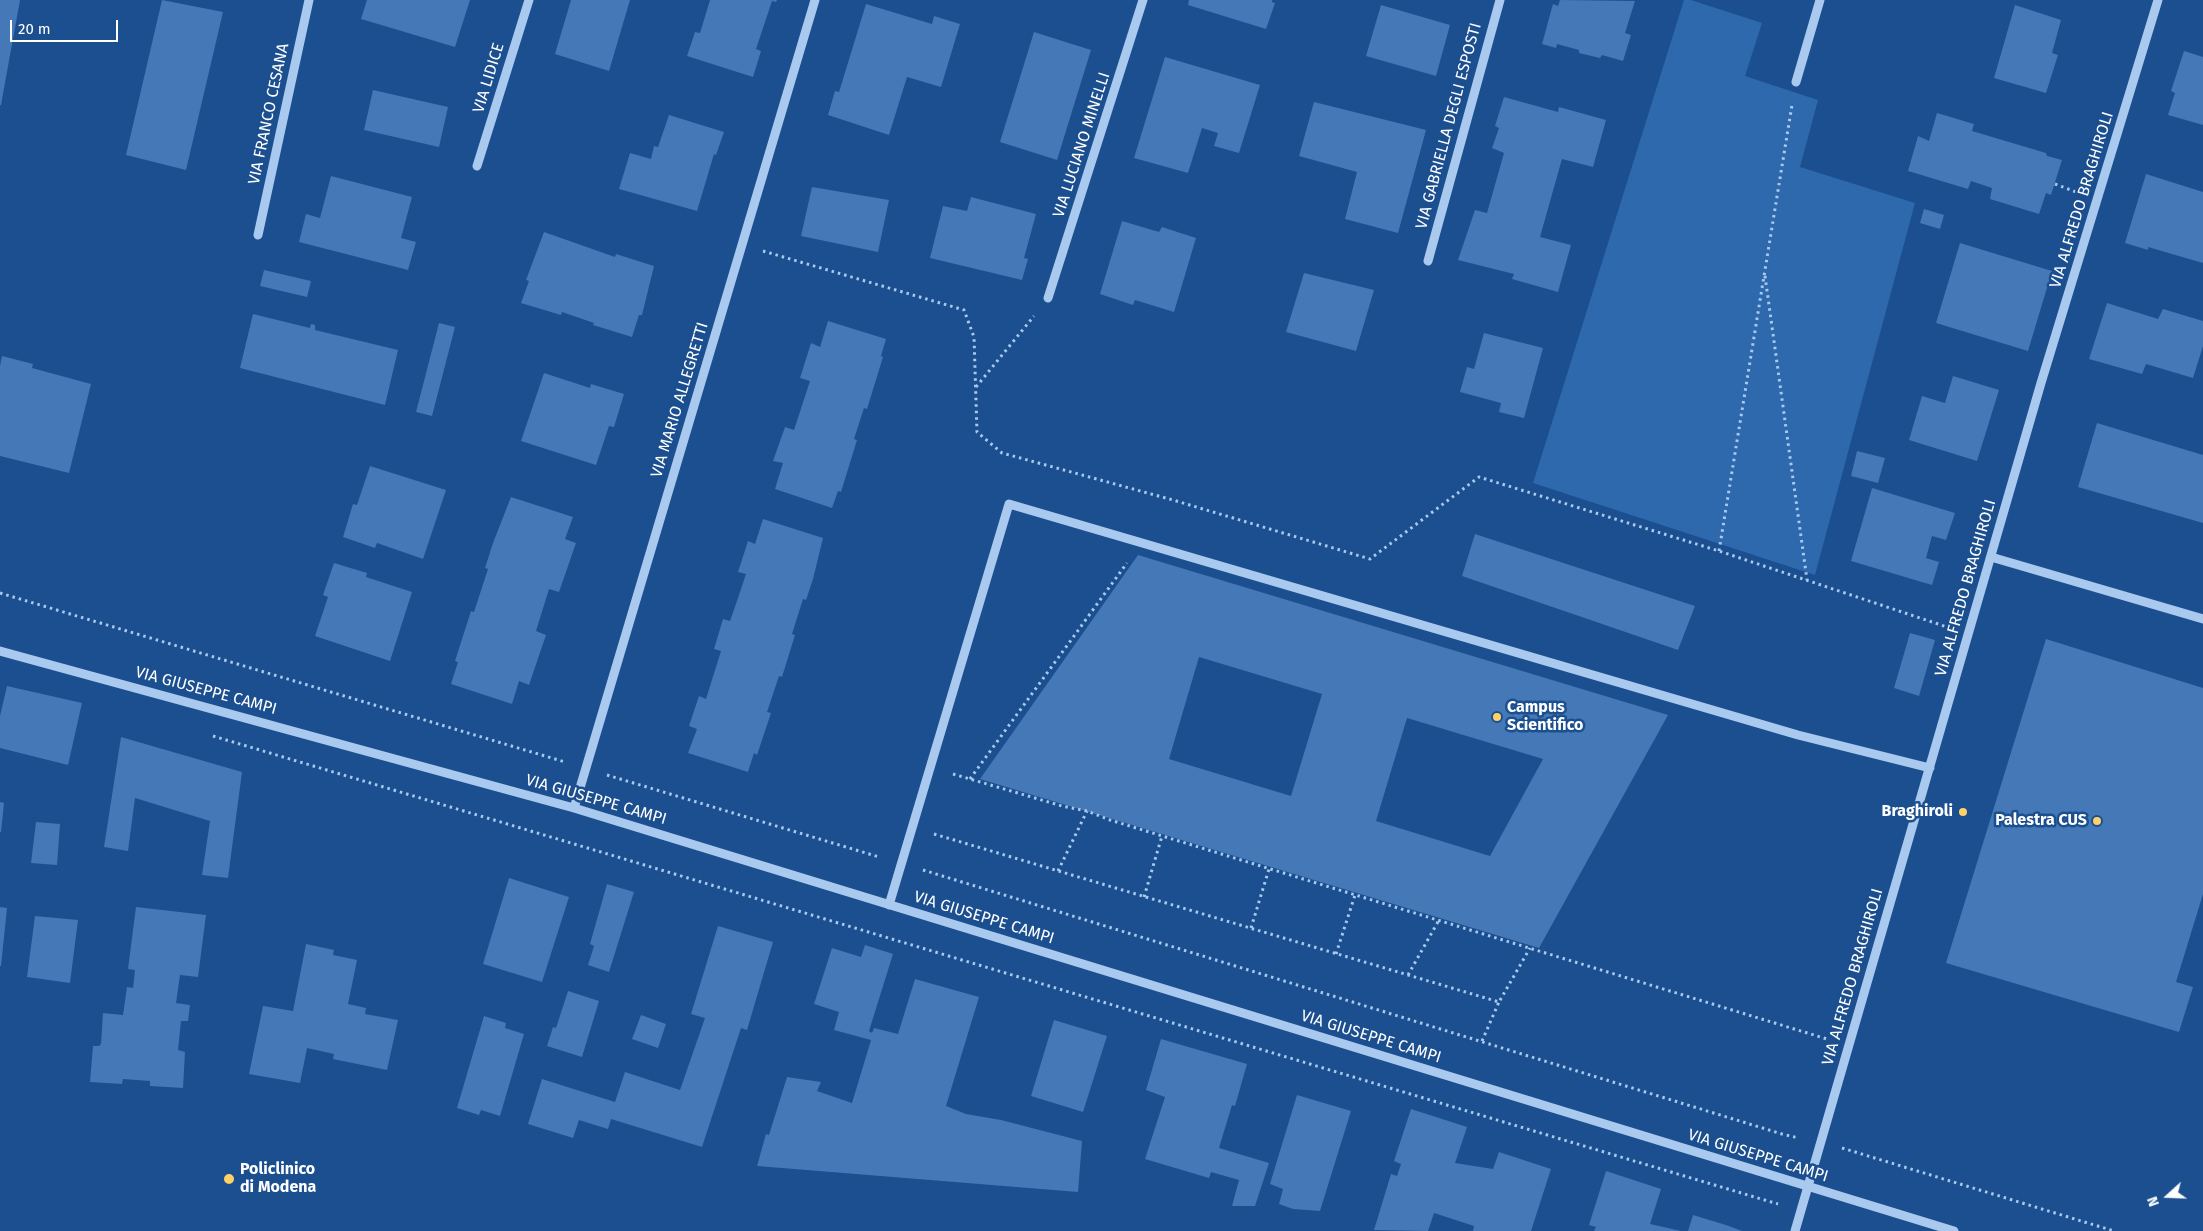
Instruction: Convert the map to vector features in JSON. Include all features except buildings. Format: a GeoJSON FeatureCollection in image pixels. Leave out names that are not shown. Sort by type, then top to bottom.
{"type":"FeatureCollection","features":[{"type":"Feature","properties":{"kind":"street","name":"VIA FRANCO CESANA"},"geometry":{"type":"LineString","coordinates":[[258,235],[309,0]]}},
{"type":"Feature","properties":{"kind":"street","name":"VIA LIDICE"},"geometry":{"type":"LineString","coordinates":[[477,166],[530,0]]}},
{"type":"Feature","properties":{"kind":"street","name":"VIA MARIO ALLEGRETTI"},"geometry":{"type":"LineString","coordinates":[[574,808],[815,0]]}},
{"type":"Feature","properties":{"kind":"street","name":"VIA LUCIANO MINELLI"},"geometry":{"type":"LineString","coordinates":[[1048,298],[1143,0]]}},
{"type":"Feature","properties":{"kind":"street","name":"VIA GABRIELLA DEGLI ESPOSTI"},"geometry":{"type":"LineString","coordinates":[[1428,261],[1500,0]]}},
{"type":"Feature","properties":{"kind":"street"},"geometry":{"type":"LineString","coordinates":[[1796,82],[1820,0]]}},
{"type":"Feature","properties":{"kind":"street","name":"VIA ALFREDO BRAGHIROLI"},"geometry":{"type":"LineString","coordinates":[[1795,1231],[2041,383],[2158,0]]}},
{"type":"Feature","properties":{"kind":"street"},"geometry":{"type":"LineString","coordinates":[[889,905],[1009,504],[1798,735],[1930,768]]}},
{"type":"Feature","properties":{"kind":"street"},"geometry":{"type":"LineString","coordinates":[[1991,557],[2203,619]]}},
{"type":"Feature","properties":{"kind":"street","name":"VIA GIUSEPPE CAMPI"},"geometry":{"type":"LineString","coordinates":[[0,651],[574,808],[1954,1231]]}},
{"type":"Feature","properties":{"kind":"path"},"geometry":{"type":"LineString","coordinates":[[1719,551],[1796,82]]}},
{"type":"Feature","properties":{"kind":"path"},"geometry":{"type":"LineString","coordinates":[[2054,184],[2070,190]]}},
{"type":"Feature","properties":{"kind":"path"},"geometry":{"type":"LineString","coordinates":[[742,244],[964,310],[974,337],[976,432],[1002,453],[1173,500],[1370,559],[1479,477],[1719,551],[1968,634]]}},
{"type":"Feature","properties":{"kind":"path"},"geometry":{"type":"LineString","coordinates":[[1765,273],[1807,580]]}},
{"type":"Feature","properties":{"kind":"path"},"geometry":{"type":"LineString","coordinates":[[976,388],[1048,298]]}},
{"type":"Feature","properties":{"kind":"path"},"geometry":{"type":"LineString","coordinates":[[970,779],[1132,556]]}},
{"type":"Feature","properties":{"kind":"path"},"geometry":{"type":"LineString","coordinates":[[0,593],[902,864],[1782,1134],[1821,1142],[2114,1231]]}},
{"type":"Feature","properties":{"kind":"path"},"geometry":{"type":"LineString","coordinates":[[212,736],[1800,1211]]}},
{"type":"Feature","properties":{"kind":"path"},"geometry":{"type":"LineString","coordinates":[[930,767],[1062,806],[1087,811],[1162,836],[1849,1045]]}},
{"type":"Feature","properties":{"kind":"path"},"geometry":{"type":"LineString","coordinates":[[1058,871],[1087,811]]}},
{"type":"Feature","properties":{"kind":"path"},"geometry":{"type":"LineString","coordinates":[[912,828],[1499,1002]]}},
{"type":"Feature","properties":{"kind":"path"},"geometry":{"type":"LineString","coordinates":[[1144,897],[1162,836]]}},
{"type":"Feature","properties":{"kind":"path"},"geometry":{"type":"LineString","coordinates":[[1251,928],[1270,869]]}},
{"type":"Feature","properties":{"kind":"path"},"geometry":{"type":"LineString","coordinates":[[1336,954],[1355,895]]}},
{"type":"Feature","properties":{"kind":"path"},"geometry":{"type":"LineString","coordinates":[[1408,975],[1439,920]]}},
{"type":"Feature","properties":{"kind":"path"},"geometry":{"type":"LineString","coordinates":[[1482,1041],[1499,1002],[1530,948]]}},
{"type":"Feature","properties":{"kind":"shaded area"},"geometry":{"type":"Polygon","coordinates":[[[1684,0],[1691,0],[1762,23],[1745,76],[1818,100],[1800,167],[1915,203],[1815,575],[1533,483],[1684,0]]]}},
{"type":"Feature","properties":{"kind":"place","name":"Campus Scientifico"},"geometry":{"type":"Point","coordinates":[1497,717]}},
{"type":"Feature","properties":{"kind":"place","name":"Braghiroli"},"geometry":{"type":"Point","coordinates":[1963,812]}},
{"type":"Feature","properties":{"kind":"place","name":"Palestra CUS"},"geometry":{"type":"Point","coordinates":[2097,821]}},
{"type":"Feature","properties":{"kind":"place","name":"Policlinico di Modena"},"geometry":{"type":"Point","coordinates":[229,1179]}}]}
